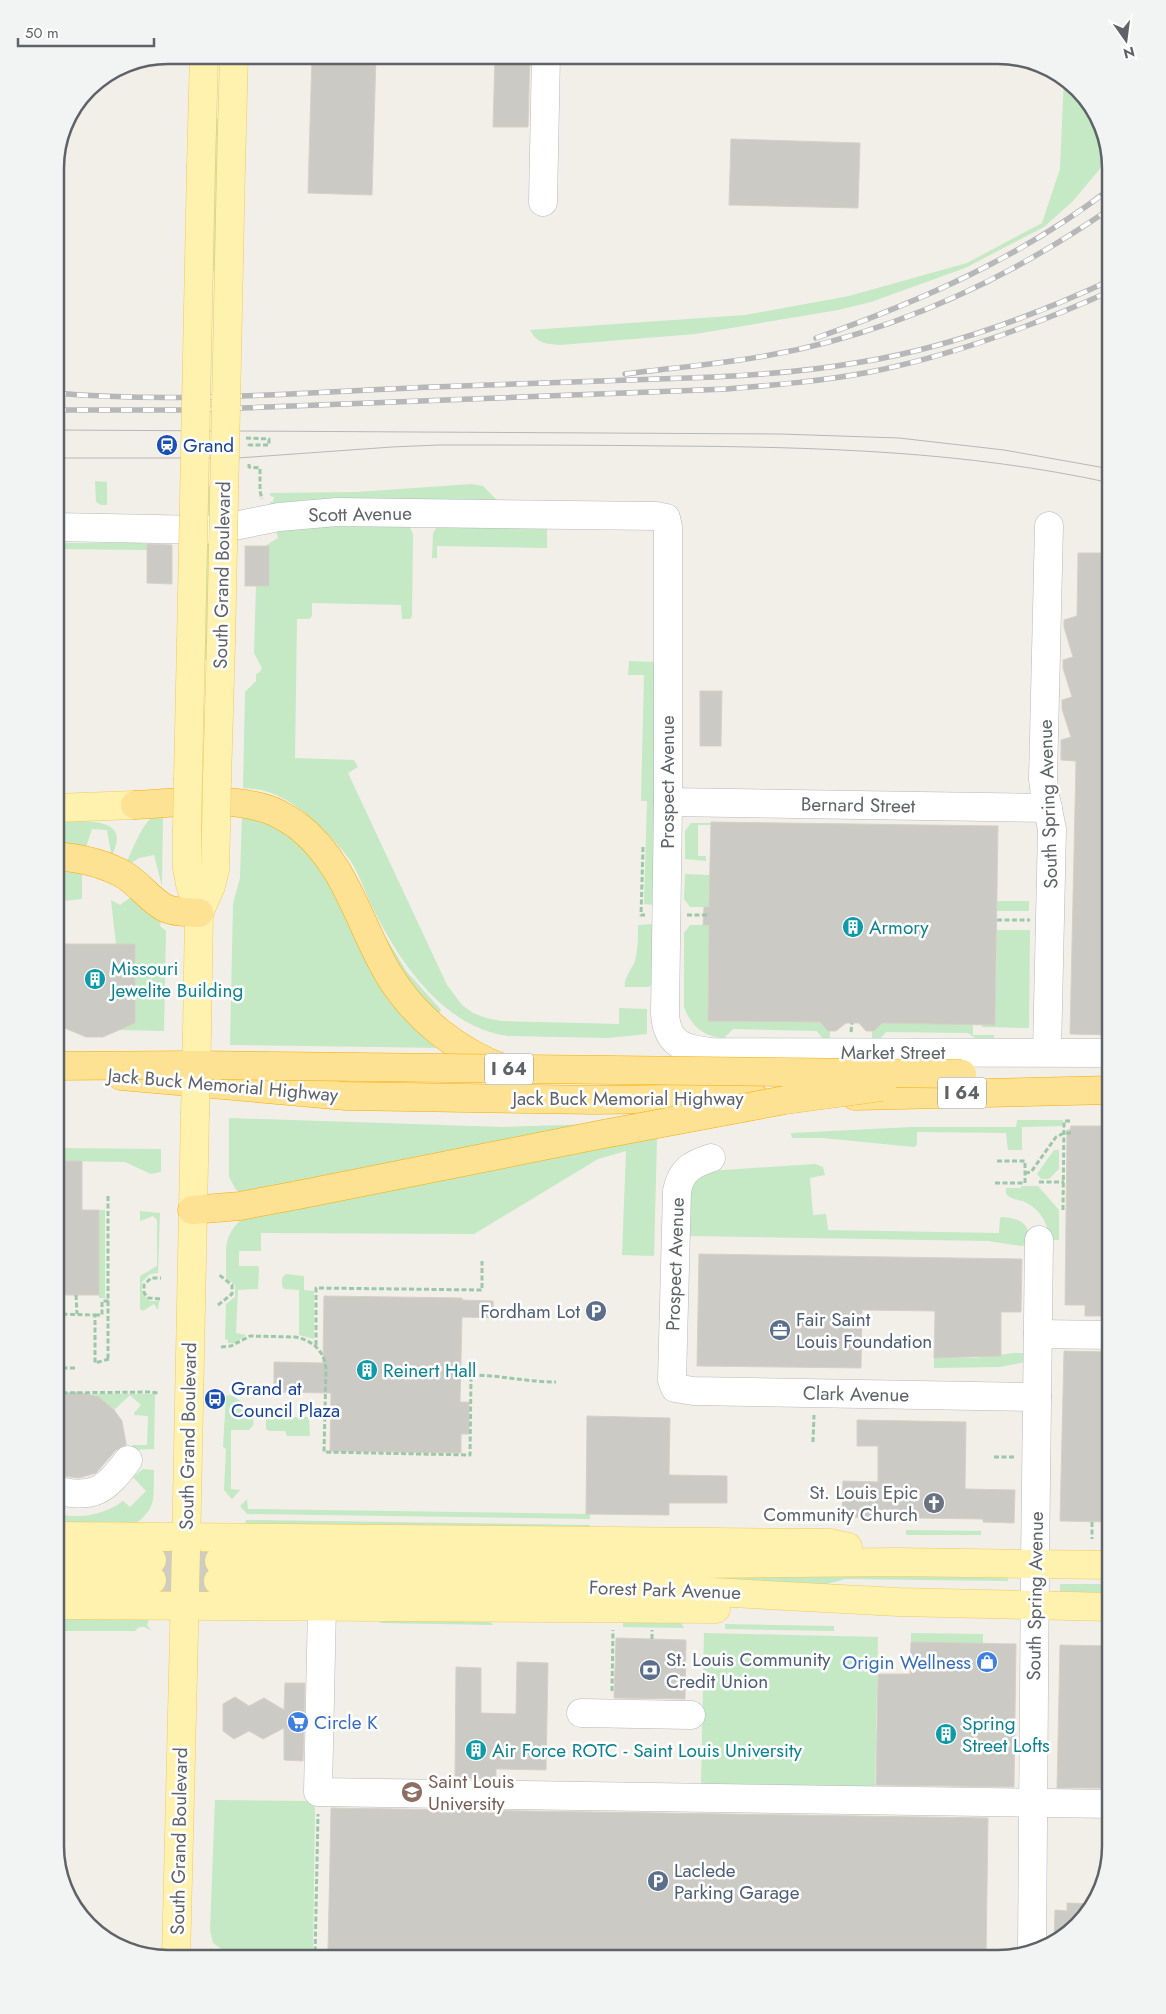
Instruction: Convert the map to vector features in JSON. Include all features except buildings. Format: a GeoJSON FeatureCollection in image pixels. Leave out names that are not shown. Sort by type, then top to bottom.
{"type":"FeatureCollection","features":[{"type":"Feature","properties":{"kind":"highway"},"geometry":{"type":"LineString","coordinates":[[135,805],[199,802],[250,805],[268,809],[290,820],[323,850],[336,866],[389,975],[411,1005],[427,1021],[447,1038],[490,1064],[593,1100]]}},
{"type":"Feature","properties":{"kind":"highway"},"geometry":{"type":"LineString","coordinates":[[64,857],[84,860],[117,871],[166,908],[182,912],[200,913]]}},
{"type":"Feature","properties":{"kind":"highway","name":"Jack Buck Memorial Highway"},"geometry":{"type":"LineString","coordinates":[[64,1066],[267,1066],[1102,1076]]}},
{"type":"Feature","properties":{"kind":"highway","name":"Jack Buck Memorial Highway"},"geometry":{"type":"LineString","coordinates":[[64,1072],[346,1096],[593,1100],[1102,1090]]}},
{"type":"Feature","properties":{"kind":"highway"},"geometry":{"type":"LineString","coordinates":[[192,1210],[224,1208],[298,1195],[785,1100],[962,1074]]}},
{"type":"Feature","properties":{"kind":"main road","name":"South Grand Boulevard"},"geometry":{"type":"LineString","coordinates":[[200,913],[190,884],[187,868],[187,830],[204,64]]}},
{"type":"Feature","properties":{"kind":"main road","name":"South Grand Boulevard"},"geometry":{"type":"LineString","coordinates":[[176,1950],[196,1032],[200,913],[215,870],[234,64]]}},
{"type":"Feature","properties":{"kind":"main road"},"geometry":{"type":"LineString","coordinates":[[64,808],[135,805]]}},
{"type":"Feature","properties":{"kind":"main road"},"geometry":{"type":"LineString","coordinates":[[64,1536],[186,1543],[830,1543],[877,1554],[897,1562]]}},
{"type":"Feature","properties":{"kind":"main road"},"geometry":{"type":"LineString","coordinates":[[64,1562],[152,1570],[64,1580]]}},
{"type":"Feature","properties":{"kind":"main road","name":"Forest Park Avenue"},"geometry":{"type":"LineString","coordinates":[[1102,1564],[897,1562],[218,1571],[620,1587],[898,1602],[1102,1607]]}},
{"type":"Feature","properties":{"kind":"main road"},"geometry":{"type":"LineString","coordinates":[[64,1605],[184,1599],[322,1606],[694,1609],[813,1607],[898,1602]]}},
{"type":"Feature","properties":{"kind":"street"},"geometry":{"type":"LineString","coordinates":[[543,202],[546,64]]}},
{"type":"Feature","properties":{"kind":"street","name":"Scott Avenue"},"geometry":{"type":"LineString","coordinates":[[64,527],[204,530],[278,517],[336,512],[656,516],[666,518]]}},
{"type":"Feature","properties":{"kind":"street","name":"Prospect Avenue"},"geometry":{"type":"LineString","coordinates":[[666,518],[668,527],[668,802],[664,1014],[669,1034],[676,1043]]}},
{"type":"Feature","properties":{"kind":"street","name":"South Spring Avenue"},"geometry":{"type":"LineString","coordinates":[[1047,1052],[1052,829],[1043,779],[1049,526]]}},
{"type":"Feature","properties":{"kind":"street","name":"Bernard Street"},"geometry":{"type":"LineString","coordinates":[[668,802],[1048,808]]}},
{"type":"Feature","properties":{"kind":"street","name":"Market Street"},"geometry":{"type":"LineString","coordinates":[[676,1043],[692,1050],[711,1052],[1102,1053]]}},
{"type":"Feature","properties":{"kind":"street","name":"Prospect Avenue"},"geometry":{"type":"LineString","coordinates":[[675,1388],[672,1380],[677,1191],[679,1179],[686,1171],[698,1162],[711,1158]]}},
{"type":"Feature","properties":{"kind":"street","name":"South Spring Avenue"},"geometry":{"type":"LineString","coordinates":[[1032,1944],[1034,1563],[1039,1240]]}},
{"type":"Feature","properties":{"kind":"street"},"geometry":{"type":"LineString","coordinates":[[1038,1334],[1102,1335]]}},
{"type":"Feature","properties":{"kind":"street","name":"Clark Avenue"},"geometry":{"type":"LineString","coordinates":[[675,1388],[693,1391],[1037,1397]]}},
{"type":"Feature","properties":{"kind":"street"},"geometry":{"type":"LineString","coordinates":[[64,1492],[82,1495],[107,1487],[128,1460]]}},
{"type":"Feature","properties":{"kind":"street"},"geometry":{"type":"LineString","coordinates":[[322,1606],[318,1792],[1102,1804]]}},
{"type":"Feature","properties":{"kind":"street"},"geometry":{"type":"LineString","coordinates":[[581,1713],[691,1715]]}},
{"type":"Feature","properties":{"kind":"path"},"geometry":{"type":"LineString","coordinates":[[249,438],[268,438],[268,445],[249,445]]}},
{"type":"Feature","properties":{"kind":"path"},"geometry":{"type":"LineString","coordinates":[[249,462],[249,467],[260,468],[260,492],[264,503]]}},
{"type":"Feature","properties":{"kind":"path"},"geometry":{"type":"LineString","coordinates":[[682,915],[709,915]]}},
{"type":"Feature","properties":{"kind":"path"},"geometry":{"type":"LineString","coordinates":[[997,920],[1038,920]]}},
{"type":"Feature","properties":{"kind":"path"},"geometry":{"type":"LineString","coordinates":[[852,1023],[852,1030]]}},
{"type":"Feature","properties":{"kind":"path"},"geometry":{"type":"LineString","coordinates":[[1063,1210],[1064,1121],[1071,1121]]}},
{"type":"Feature","properties":{"kind":"path"},"geometry":{"type":"LineString","coordinates":[[1025,1172],[1031,1172],[1056,1137],[1064,1133],[1071,1133]]}},
{"type":"Feature","properties":{"kind":"path"},"geometry":{"type":"LineString","coordinates":[[1064,1156],[1071,1156]]}},
{"type":"Feature","properties":{"kind":"path"},"geometry":{"type":"LineString","coordinates":[[995,1162],[1025,1161],[1025,1183],[995,1183]]}},
{"type":"Feature","properties":{"kind":"path"},"geometry":{"type":"LineString","coordinates":[[1039,1182],[1064,1182]]}},
{"type":"Feature","properties":{"kind":"path"},"geometry":{"type":"LineString","coordinates":[[95,1314],[95,1363],[109,1359],[108,1196]]}},
{"type":"Feature","properties":{"kind":"path"},"geometry":{"type":"LineString","coordinates":[[316,1346],[316,1288],[482,1290],[482,1261]]}},
{"type":"Feature","properties":{"kind":"path"},"geometry":{"type":"LineString","coordinates":[[218,1274],[232,1285],[232,1294],[218,1305]]}},
{"type":"Feature","properties":{"kind":"path"},"geometry":{"type":"LineString","coordinates":[[160,1299],[149,1298],[144,1293],[144,1285],[150,1278],[161,1278]]}},
{"type":"Feature","properties":{"kind":"path"},"geometry":{"type":"LineString","coordinates":[[76,1295],[76,1314]]}},
{"type":"Feature","properties":{"kind":"path"},"geometry":{"type":"LineString","coordinates":[[64,1314],[102,1315],[102,1301],[109,1301]]}},
{"type":"Feature","properties":{"kind":"path"},"geometry":{"type":"LineString","coordinates":[[221,1347],[231,1346],[250,1336],[302,1338],[316,1346],[326,1360],[324,1452],[470,1455],[470,1375],[491,1375],[529,1381],[556,1382]]}},
{"type":"Feature","properties":{"kind":"path"},"geometry":{"type":"LineString","coordinates":[[64,1368],[75,1368]]}},
{"type":"Feature","properties":{"kind":"path"},"geometry":{"type":"LineString","coordinates":[[64,1393],[151,1392],[158,1394]]}},
{"type":"Feature","properties":{"kind":"path"},"geometry":{"type":"LineString","coordinates":[[813,1442],[814,1418]]}},
{"type":"Feature","properties":{"kind":"path"},"geometry":{"type":"LineString","coordinates":[[994,1457],[1015,1457]]}},
{"type":"Feature","properties":{"kind":"path"},"geometry":{"type":"LineString","coordinates":[[1092,1522],[1092,1539]]}},
{"type":"Feature","properties":{"kind":"path"},"geometry":{"type":"LineString","coordinates":[[612,1695],[613,1629]]}},
{"type":"Feature","properties":{"kind":"path"},"geometry":{"type":"LineString","coordinates":[[652,1630],[652,1639]]}},
{"type":"Feature","properties":{"kind":"path"},"geometry":{"type":"LineString","coordinates":[[315,1950],[318,1792]]}},
{"type":"Feature","properties":{"kind":"green space"},"geometry":{"type":"Polygon","coordinates":[[[1064,87],[1085,110],[1092,122],[1099,141],[1102,166],[1073,201],[1044,227],[965,268],[871,302],[838,310],[695,334],[560,345],[542,342],[530,330],[745,315],[849,296],[967,263],[1042,223],[1060,169],[1064,87]]]}},
{"type":"Feature","properties":{"kind":"green space"},"geometry":{"type":"Polygon","coordinates":[[[215,119],[221,119],[217,271],[212,271],[215,119]]]}},
{"type":"Feature","properties":{"kind":"green space"},"geometry":{"type":"Polygon","coordinates":[[[95,481],[107,482],[107,505],[101,505],[96,502],[95,481]]]}},
{"type":"Feature","properties":{"kind":"green space"},"geometry":{"type":"Polygon","coordinates":[[[472,484],[483,486],[497,500],[326,499],[270,505],[274,497],[270,496],[270,493],[357,492],[472,484]]]}},
{"type":"Feature","properties":{"kind":"green space"},"geometry":{"type":"Polygon","coordinates":[[[207,485],[213,485],[209,661],[203,660],[207,485]]]}},
{"type":"Feature","properties":{"kind":"green space"},"geometry":{"type":"Polygon","coordinates":[[[341,525],[409,526],[413,534],[412,616],[410,619],[402,619],[401,605],[312,603],[312,616],[309,619],[297,619],[295,758],[354,760],[358,767],[348,773],[447,985],[462,1005],[473,1013],[501,1021],[619,1024],[619,1008],[647,1009],[647,1034],[608,1038],[509,1036],[486,1031],[464,1021],[427,990],[396,950],[370,902],[354,866],[326,833],[306,814],[285,800],[272,793],[243,788],[245,692],[256,681],[256,674],[262,668],[254,653],[256,586],[269,586],[269,546],[265,546],[278,538],[276,530],[341,525]]]}},
{"type":"Feature","properties":{"kind":"green space"},"geometry":{"type":"Polygon","coordinates":[[[437,526],[547,528],[547,548],[437,546],[437,558],[432,558],[433,534],[437,526]]]}},
{"type":"Feature","properties":{"kind":"green space"},"geometry":{"type":"Polygon","coordinates":[[[64,543],[140,543],[147,544],[147,550],[64,549],[64,543]]]}},
{"type":"Feature","properties":{"kind":"green space"},"geometry":{"type":"Polygon","coordinates":[[[629,661],[657,662],[654,905],[644,904],[647,801],[641,801],[644,675],[628,675],[629,661]]]}},
{"type":"Feature","properties":{"kind":"green space"},"geometry":{"type":"Polygon","coordinates":[[[163,811],[162,886],[154,855],[139,858],[131,863],[127,861],[145,825],[156,814],[163,811]]]}},
{"type":"Feature","properties":{"kind":"green space"},"geometry":{"type":"Polygon","coordinates":[[[242,812],[257,816],[301,841],[446,1048],[230,1045],[233,904],[240,878],[242,812]]]}},
{"type":"Feature","properties":{"kind":"green space"},"geometry":{"type":"Polygon","coordinates":[[[64,822],[99,823],[109,826],[115,832],[117,840],[113,853],[111,853],[107,830],[92,829],[86,847],[64,846],[64,822]]]}},
{"type":"Feature","properties":{"kind":"green space"},"geometry":{"type":"Polygon","coordinates":[[[691,823],[711,823],[711,825],[698,825],[698,856],[706,856],[706,861],[685,859],[685,831],[691,823]]]}},
{"type":"Feature","properties":{"kind":"green space"},"geometry":{"type":"Polygon","coordinates":[[[64,868],[82,873],[82,899],[64,901],[64,868]]]}},
{"type":"Feature","properties":{"kind":"green space"},"geometry":{"type":"Polygon","coordinates":[[[685,874],[710,875],[709,907],[690,907],[684,899],[685,874]]]}},
{"type":"Feature","properties":{"kind":"green space"},"geometry":{"type":"Polygon","coordinates":[[[131,897],[161,920],[160,926],[166,931],[164,1031],[119,1030],[135,1014],[135,945],[116,944],[111,900],[120,905],[131,897]]]}},
{"type":"Feature","properties":{"kind":"green space"},"geometry":{"type":"Polygon","coordinates":[[[997,901],[1029,901],[1029,911],[997,911],[997,901]]]}},
{"type":"Feature","properties":{"kind":"green space"},"geometry":{"type":"Polygon","coordinates":[[[373,917],[407,972],[441,1010],[437,1016],[409,986],[373,917]]]}},
{"type":"Feature","properties":{"kind":"green space"},"geometry":{"type":"Polygon","coordinates":[[[653,924],[653,985],[648,987],[625,987],[625,981],[635,961],[638,925],[653,924]]]}},
{"type":"Feature","properties":{"kind":"green space"},"geometry":{"type":"Polygon","coordinates":[[[690,925],[709,925],[708,1021],[825,1022],[830,1031],[830,1039],[823,1039],[817,1031],[733,1029],[724,1038],[704,1033],[694,1025],[684,1007],[684,933],[690,925]]]}},
{"type":"Feature","properties":{"kind":"green space"},"geometry":{"type":"Polygon","coordinates":[[[997,930],[1030,930],[1029,1028],[982,1027],[982,1025],[995,1024],[997,930]]]}},
{"type":"Feature","properties":{"kind":"green space"},"geometry":{"type":"Polygon","coordinates":[[[877,1023],[973,1024],[973,1035],[994,1035],[994,1038],[975,1038],[968,1033],[886,1032],[879,1040],[872,1040],[872,1031],[877,1028],[877,1023]]]}},
{"type":"Feature","properties":{"kind":"green space"},"geometry":{"type":"Polygon","coordinates":[[[229,1118],[503,1127],[594,1124],[245,1194],[236,1190],[229,1177],[229,1118]]]}},
{"type":"Feature","properties":{"kind":"green space"},"geometry":{"type":"Polygon","coordinates":[[[1017,1120],[1063,1120],[1062,1126],[1022,1127],[1022,1150],[1008,1150],[1006,1133],[917,1132],[917,1145],[914,1147],[823,1138],[792,1138],[791,1133],[912,1127],[1016,1127],[1017,1120]]]}},
{"type":"Feature","properties":{"kind":"green space"},"geometry":{"type":"Polygon","coordinates":[[[657,1138],[654,1256],[622,1255],[626,1151],[598,1159],[474,1234],[261,1233],[261,1251],[239,1251],[239,1266],[258,1266],[259,1269],[258,1289],[238,1290],[236,1333],[246,1335],[235,1343],[228,1343],[228,1340],[225,1339],[226,1304],[235,1297],[235,1285],[226,1278],[227,1244],[232,1230],[245,1217],[657,1138]]]}},
{"type":"Feature","properties":{"kind":"green space"},"geometry":{"type":"Polygon","coordinates":[[[64,1148],[161,1149],[161,1172],[151,1174],[125,1162],[64,1161],[64,1148]]]}},
{"type":"Feature","properties":{"kind":"green space"},"geometry":{"type":"Polygon","coordinates":[[[1054,1150],[1059,1150],[1059,1169],[1049,1179],[1041,1179],[1037,1174],[1054,1150]]]}},
{"type":"Feature","properties":{"kind":"green space"},"geometry":{"type":"Polygon","coordinates":[[[815,1164],[823,1167],[825,1175],[810,1178],[813,1215],[826,1214],[828,1230],[999,1233],[1000,1218],[1002,1217],[1020,1221],[1026,1227],[1029,1245],[1021,1246],[988,1241],[688,1236],[690,1189],[694,1182],[708,1171],[815,1164]]]}},
{"type":"Feature","properties":{"kind":"green space"},"geometry":{"type":"Polygon","coordinates":[[[1021,1186],[1038,1186],[1059,1210],[1059,1240],[1049,1240],[1045,1222],[1034,1208],[1006,1194],[1006,1188],[1021,1188],[1021,1186]]]}},
{"type":"Feature","properties":{"kind":"green space"},"geometry":{"type":"Polygon","coordinates":[[[99,1210],[105,1210],[105,1298],[99,1298],[99,1210]]]}},
{"type":"Feature","properties":{"kind":"green space"},"geometry":{"type":"Polygon","coordinates":[[[140,1211],[160,1213],[158,1273],[150,1274],[142,1282],[142,1293],[150,1301],[159,1301],[158,1310],[154,1304],[143,1311],[140,1309],[140,1276],[157,1266],[157,1220],[153,1216],[140,1221],[140,1211]]]}},
{"type":"Feature","properties":{"kind":"green space"},"geometry":{"type":"Polygon","coordinates":[[[286,1274],[304,1276],[304,1290],[314,1291],[314,1339],[299,1335],[299,1290],[284,1289],[282,1278],[286,1274]]]}},
{"type":"Feature","properties":{"kind":"green space"},"geometry":{"type":"Polygon","coordinates":[[[1025,1353],[1025,1362],[1000,1367],[934,1368],[934,1358],[975,1358],[1025,1353]]]}},
{"type":"Feature","properties":{"kind":"green space"},"geometry":{"type":"Polygon","coordinates":[[[90,1394],[155,1394],[154,1449],[134,1450],[131,1447],[133,1445],[147,1445],[148,1416],[134,1415],[141,1405],[130,1395],[114,1410],[99,1397],[90,1394]]]}},
{"type":"Feature","properties":{"kind":"green space"},"geometry":{"type":"Polygon","coordinates":[[[230,1395],[246,1406],[254,1424],[249,1430],[231,1430],[231,1489],[240,1490],[232,1499],[224,1490],[226,1449],[223,1447],[226,1396],[230,1395]]]}},
{"type":"Feature","properties":{"kind":"green space"},"geometry":{"type":"Polygon","coordinates":[[[266,1410],[280,1417],[309,1417],[310,1435],[287,1436],[285,1431],[269,1431],[266,1429],[266,1410]]]}},
{"type":"Feature","properties":{"kind":"green space"},"geometry":{"type":"Polygon","coordinates":[[[143,1469],[154,1470],[154,1494],[151,1507],[135,1524],[64,1525],[64,1515],[82,1516],[99,1513],[123,1501],[130,1507],[146,1491],[133,1477],[143,1469]]]}},
{"type":"Feature","properties":{"kind":"green space"},"geometry":{"type":"Polygon","coordinates":[[[247,1499],[248,1509],[590,1514],[590,1519],[247,1514],[240,1506],[247,1499]]]}},
{"type":"Feature","properties":{"kind":"green space"},"geometry":{"type":"Polygon","coordinates":[[[246,1520],[590,1525],[589,1528],[245,1525],[246,1520]]]}},
{"type":"Feature","properties":{"kind":"green space"},"geometry":{"type":"Polygon","coordinates":[[[906,1530],[981,1531],[981,1535],[906,1535],[906,1530]]]}},
{"type":"Feature","properties":{"kind":"green space"},"geometry":{"type":"Polygon","coordinates":[[[764,1571],[1008,1573],[1008,1581],[845,1579],[820,1586],[657,1579],[764,1571]]]}},
{"type":"Feature","properties":{"kind":"green space"},"geometry":{"type":"Polygon","coordinates":[[[1060,1584],[1102,1584],[1102,1593],[1060,1593],[1060,1584]]]}},
{"type":"Feature","properties":{"kind":"green space"},"geometry":{"type":"Polygon","coordinates":[[[64,1615],[149,1619],[147,1625],[152,1631],[141,1627],[135,1631],[64,1631],[64,1615]]]}},
{"type":"Feature","properties":{"kind":"green space"},"geometry":{"type":"Polygon","coordinates":[[[489,1620],[493,1625],[380,1623],[381,1621],[489,1620]]]}},
{"type":"Feature","properties":{"kind":"green space"},"geometry":{"type":"Polygon","coordinates":[[[623,1622],[681,1623],[684,1628],[623,1627],[623,1622]]]}},
{"type":"Feature","properties":{"kind":"green space"},"geometry":{"type":"Polygon","coordinates":[[[725,1624],[834,1626],[834,1631],[725,1629],[725,1624]]]}},
{"type":"Feature","properties":{"kind":"green space"},"geometry":{"type":"Polygon","coordinates":[[[704,1633],[878,1637],[875,1793],[701,1789],[704,1633]]]}},
{"type":"Feature","properties":{"kind":"green space"},"geometry":{"type":"Polygon","coordinates":[[[911,1633],[983,1634],[983,1644],[911,1642],[911,1633]]]}},
{"type":"Feature","properties":{"kind":"green space"},"geometry":{"type":"Polygon","coordinates":[[[215,1800],[312,1801],[315,1808],[313,1950],[223,1950],[213,1943],[210,1930],[215,1800]]]}},
{"type":"Feature","properties":{"kind":"tunnel"},"geometry":{"type":"LineString","coordinates":[[152,1560],[219,1561]]}},
{"type":"Feature","properties":{"kind":"tunnel"},"geometry":{"type":"LineString","coordinates":[[152,1580],[218,1581]]}},
{"type":"Feature","properties":{"kind":"tram line"},"geometry":{"type":"LineString","coordinates":[[64,430],[780,434],[899,438],[1004,450],[1102,467]]}},
{"type":"Feature","properties":{"kind":"tram line"},"geometry":{"type":"LineString","coordinates":[[64,458],[238,458],[439,445],[612,445],[781,448],[947,457],[1056,472],[1102,481]]}},
{"type":"Feature","properties":{"kind":"railway"},"geometry":{"type":"LineString","coordinates":[[816,338],[894,309],[970,275],[1042,235],[1102,195]]}},
{"type":"Feature","properties":{"kind":"railway"},"geometry":{"type":"LineString","coordinates":[[625,374],[765,356],[857,334],[946,301],[989,281],[1031,258],[1102,214]]}},
{"type":"Feature","properties":{"kind":"railway"},"geometry":{"type":"LineString","coordinates":[[64,394],[149,397],[244,396],[709,377],[810,369],[893,356],[957,340],[1020,319],[1102,284]]}},
{"type":"Feature","properties":{"kind":"railway"},"geometry":{"type":"LineString","coordinates":[[64,410],[189,410],[727,389],[799,382],[870,372],[932,357],[1023,328],[1102,295]]}},
{"type":"Feature","properties":{"kind":"place","name":"Grand"},"geometry":{"type":"Point","coordinates":[167,445]}},
{"type":"Feature","properties":{"kind":"place","name":"Armory"},"geometry":{"type":"Point","coordinates":[853,927]}},
{"type":"Feature","properties":{"kind":"place","name":"Missouri Jewelite Building"},"geometry":{"type":"Point","coordinates":[95,979]}},
{"type":"Feature","properties":{"kind":"place","name":"Fordham Lot"},"geometry":{"type":"Point","coordinates":[596,1311]}},
{"type":"Feature","properties":{"kind":"place","name":"Fair Saint Louis Foundation"},"geometry":{"type":"Point","coordinates":[780,1330]}},
{"type":"Feature","properties":{"kind":"place","name":"Reinert Hall"},"geometry":{"type":"Point","coordinates":[367,1370]}},
{"type":"Feature","properties":{"kind":"place","name":"Grand at Council Plaza"},"geometry":{"type":"Point","coordinates":[215,1399]}},
{"type":"Feature","properties":{"kind":"place","name":"St. Louis Epic Community Church"},"geometry":{"type":"Point","coordinates":[934,1503]}},
{"type":"Feature","properties":{"kind":"place","name":"Origin Wellness"},"geometry":{"type":"Point","coordinates":[987,1662]}},
{"type":"Feature","properties":{"kind":"place","name":"St. Louis Community Credit Union"},"geometry":{"type":"Point","coordinates":[650,1670]}},
{"type":"Feature","properties":{"kind":"place","name":"Circle K"},"geometry":{"type":"Point","coordinates":[298,1722]}},
{"type":"Feature","properties":{"kind":"place","name":"Spring Street Lofts"},"geometry":{"type":"Point","coordinates":[946,1734]}},
{"type":"Feature","properties":{"kind":"place","name":"Air Force ROTC - Saint Louis University"},"geometry":{"type":"Point","coordinates":[476,1750]}},
{"type":"Feature","properties":{"kind":"place","name":"Saint Louis University"},"geometry":{"type":"Point","coordinates":[412,1792]}},
{"type":"Feature","properties":{"kind":"place","name":"Laclede Parking Garage"},"geometry":{"type":"Point","coordinates":[658,1881]}}]}
